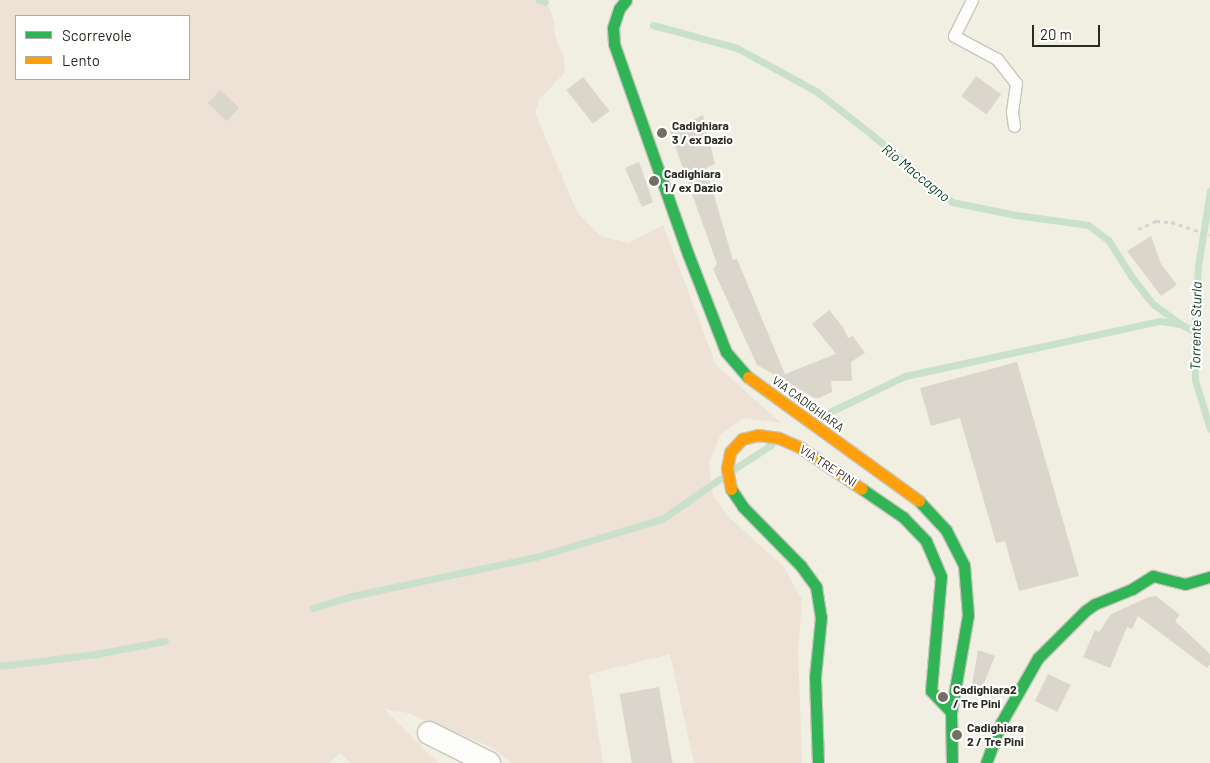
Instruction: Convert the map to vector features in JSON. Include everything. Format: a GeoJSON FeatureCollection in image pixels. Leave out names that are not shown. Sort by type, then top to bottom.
{"type":"FeatureCollection","features":[{"type":"Feature","properties":{"kind":"street","name":"VIA CADIGHIARA"},"geometry":{"type":"LineString","coordinates":[[626,0],[619,9],[613,28],[614,44],[688,254],[726,352],[744,375],[923,504],[946,530],[964,566],[968,615],[950,712],[952,763]]}},
{"type":"Feature","properties":{"kind":"street","name":"VIA TRE PINI"},"geometry":{"type":"LineString","coordinates":[[818,763],[815,676],[821,617],[816,587],[800,566],[743,507],[730,488],[727,468],[730,452],[742,439],[758,435],[779,438],[802,448],[903,518],[926,541],[941,576],[931,691],[950,712]]}},
{"type":"Feature","properties":{"kind":"street"},"geometry":{"type":"LineString","coordinates":[[986,763],[1001,723],[1038,658],[1085,611],[1095,604],[1132,589],[1153,576],[1185,584],[1210,576]]}},
{"type":"Feature","properties":{"kind":"street"},"geometry":{"type":"LineString","coordinates":[[429,733],[488,763]]}},
{"type":"Feature","properties":{"kind":"lane"},"geometry":{"type":"LineString","coordinates":[[972,0],[954,36],[997,59],[1016,83],[1012,112],[1014,126]]}},
{"type":"Feature","properties":{"kind":"path"},"geometry":{"type":"LineString","coordinates":[[1138,230],[1156,221],[1171,222],[1210,235]]}},
{"type":"Feature","properties":{"kind":"shaded area"},"geometry":{"type":"Polygon","coordinates":[[[0,0],[541,0],[550,9],[554,22],[555,36],[564,59],[565,72],[539,100],[535,113],[577,212],[600,236],[628,243],[663,225],[716,365],[781,423],[744,418],[721,434],[709,462],[713,496],[731,519],[784,567],[802,600],[798,649],[802,763],[694,763],[670,654],[589,674],[603,763],[513,763],[491,747],[408,713],[384,709],[438,763],[350,763],[340,753],[329,763],[0,763],[0,0]]]}},
{"type":"Feature","properties":{"kind":"building"},"geometry":{"type":"Polygon","coordinates":[[[976,76],[1001,94],[986,114],[961,96],[976,76]]]}},
{"type":"Feature","properties":{"kind":"building"},"geometry":{"type":"Polygon","coordinates":[[[583,77],[609,111],[593,124],[566,90],[583,77]]]}},
{"type":"Feature","properties":{"kind":"building"},"geometry":{"type":"Polygon","coordinates":[[[220,90],[239,108],[227,121],[208,103],[220,90]]]}},
{"type":"Feature","properties":{"kind":"building"},"geometry":{"type":"Polygon","coordinates":[[[703,115],[715,164],[706,168],[733,260],[737,259],[785,374],[836,354],[812,324],[829,310],[843,327],[848,338],[853,336],[865,353],[851,362],[852,381],[831,381],[832,392],[819,398],[815,398],[757,365],[713,269],[717,264],[670,132],[703,115]]]}},
{"type":"Feature","properties":{"kind":"building"},"geometry":{"type":"Polygon","coordinates":[[[639,162],[653,202],[642,207],[625,168],[639,162]]]}},
{"type":"Feature","properties":{"kind":"building"},"geometry":{"type":"Polygon","coordinates":[[[1151,236],[1161,264],[1177,285],[1161,296],[1127,251],[1151,236]]]}},
{"type":"Feature","properties":{"kind":"building"},"geometry":{"type":"Polygon","coordinates":[[[1017,362],[1079,576],[1019,591],[1005,541],[996,543],[960,418],[931,426],[920,388],[1017,362]]]}},
{"type":"Feature","properties":{"kind":"building"},"geometry":{"type":"Polygon","coordinates":[[[1156,596],[1180,615],[1175,621],[1210,654],[1210,665],[1207,668],[1138,616],[1132,629],[1127,627],[1110,668],[1083,657],[1095,630],[1099,632],[1111,614],[1149,597],[1156,596]]]}},
{"type":"Feature","properties":{"kind":"building"},"geometry":{"type":"Polygon","coordinates":[[[978,650],[995,656],[982,688],[972,685],[978,650]]]}},
{"type":"Feature","properties":{"kind":"building"},"geometry":{"type":"Polygon","coordinates":[[[1048,674],[1070,685],[1057,712],[1035,701],[1048,674]]]}},
{"type":"Feature","properties":{"kind":"building"},"geometry":{"type":"Polygon","coordinates":[[[659,687],[672,763],[632,763],[620,694],[659,687]]]}},
{"type":"Feature","properties":{"kind":"waterway","name":"Rio Maccagno"},"geometry":{"type":"LineString","coordinates":[[539,0],[545,2]]}},
{"type":"Feature","properties":{"kind":"waterway","name":"Rio Maccagno"},"geometry":{"type":"LineString","coordinates":[[653,25],[737,48],[816,91],[952,202],[1016,215],[1088,225],[1109,241],[1131,276],[1153,304],[1182,325],[1194,331]]}},
{"type":"Feature","properties":{"kind":"waterway","name":"Torrente Sturla"},"geometry":{"type":"LineString","coordinates":[[1210,191],[1198,266],[1194,331],[1195,380],[1210,429]]}},
{"type":"Feature","properties":{"kind":"waterway"},"geometry":{"type":"LineString","coordinates":[[815,419],[905,376],[1160,321],[1180,324]]}},
{"type":"Feature","properties":{"kind":"waterway"},"geometry":{"type":"LineString","coordinates":[[734,469],[771,445]]}},
{"type":"Feature","properties":{"kind":"waterway"},"geometry":{"type":"LineString","coordinates":[[313,608],[352,596],[536,557],[662,519],[721,478]]}},
{"type":"Feature","properties":{"kind":"waterway"},"geometry":{"type":"LineString","coordinates":[[0,666],[96,654],[165,641]]}},
{"type":"Feature","properties":{"kind":"traffic: fast"},"geometry":{"type":"LineString","coordinates":[[626,0],[619,9],[613,28],[614,44],[688,254],[726,352],[748,377]]}},
{"type":"Feature","properties":{"kind":"traffic: fast"},"geometry":{"type":"LineString","coordinates":[[731,489],[743,507],[801,566],[816,587],[821,617],[815,677],[818,763]]}},
{"type":"Feature","properties":{"kind":"traffic: fast"},"geometry":{"type":"LineString","coordinates":[[862,489],[903,517],[926,541],[941,576],[931,691],[951,712]]}},
{"type":"Feature","properties":{"kind":"traffic: fast"},"geometry":{"type":"LineString","coordinates":[[919,501],[946,530],[964,565],[968,615],[951,712],[952,763]]}},
{"type":"Feature","properties":{"kind":"traffic: fast"},"geometry":{"type":"LineString","coordinates":[[986,763],[1001,723],[1038,658],[1085,611],[1095,604],[1132,589],[1153,576],[1185,584],[1210,577]]}},
{"type":"Feature","properties":{"kind":"traffic: slow"},"geometry":{"type":"LineString","coordinates":[[748,377],[919,501]]}},
{"type":"Feature","properties":{"kind":"traffic: slow"},"geometry":{"type":"LineString","coordinates":[[731,489],[727,468],[730,452],[742,439],[758,435],[779,438],[801,448],[862,489]]}},
{"type":"Feature","properties":{"kind":"place","name":"Cadighiara 3 / ex Dazio"},"geometry":{"type":"Point","coordinates":[662,133]}},
{"type":"Feature","properties":{"kind":"place","name":"Cadighiara 1 / ex Dazio"},"geometry":{"type":"Point","coordinates":[654,181]}},
{"type":"Feature","properties":{"kind":"place","name":"Cadighiara2 / Tre Pini"},"geometry":{"type":"Point","coordinates":[943,697]}},
{"type":"Feature","properties":{"kind":"place","name":"Cadighiara 2 / Tre Pini"},"geometry":{"type":"Point","coordinates":[957,735]}}]}
